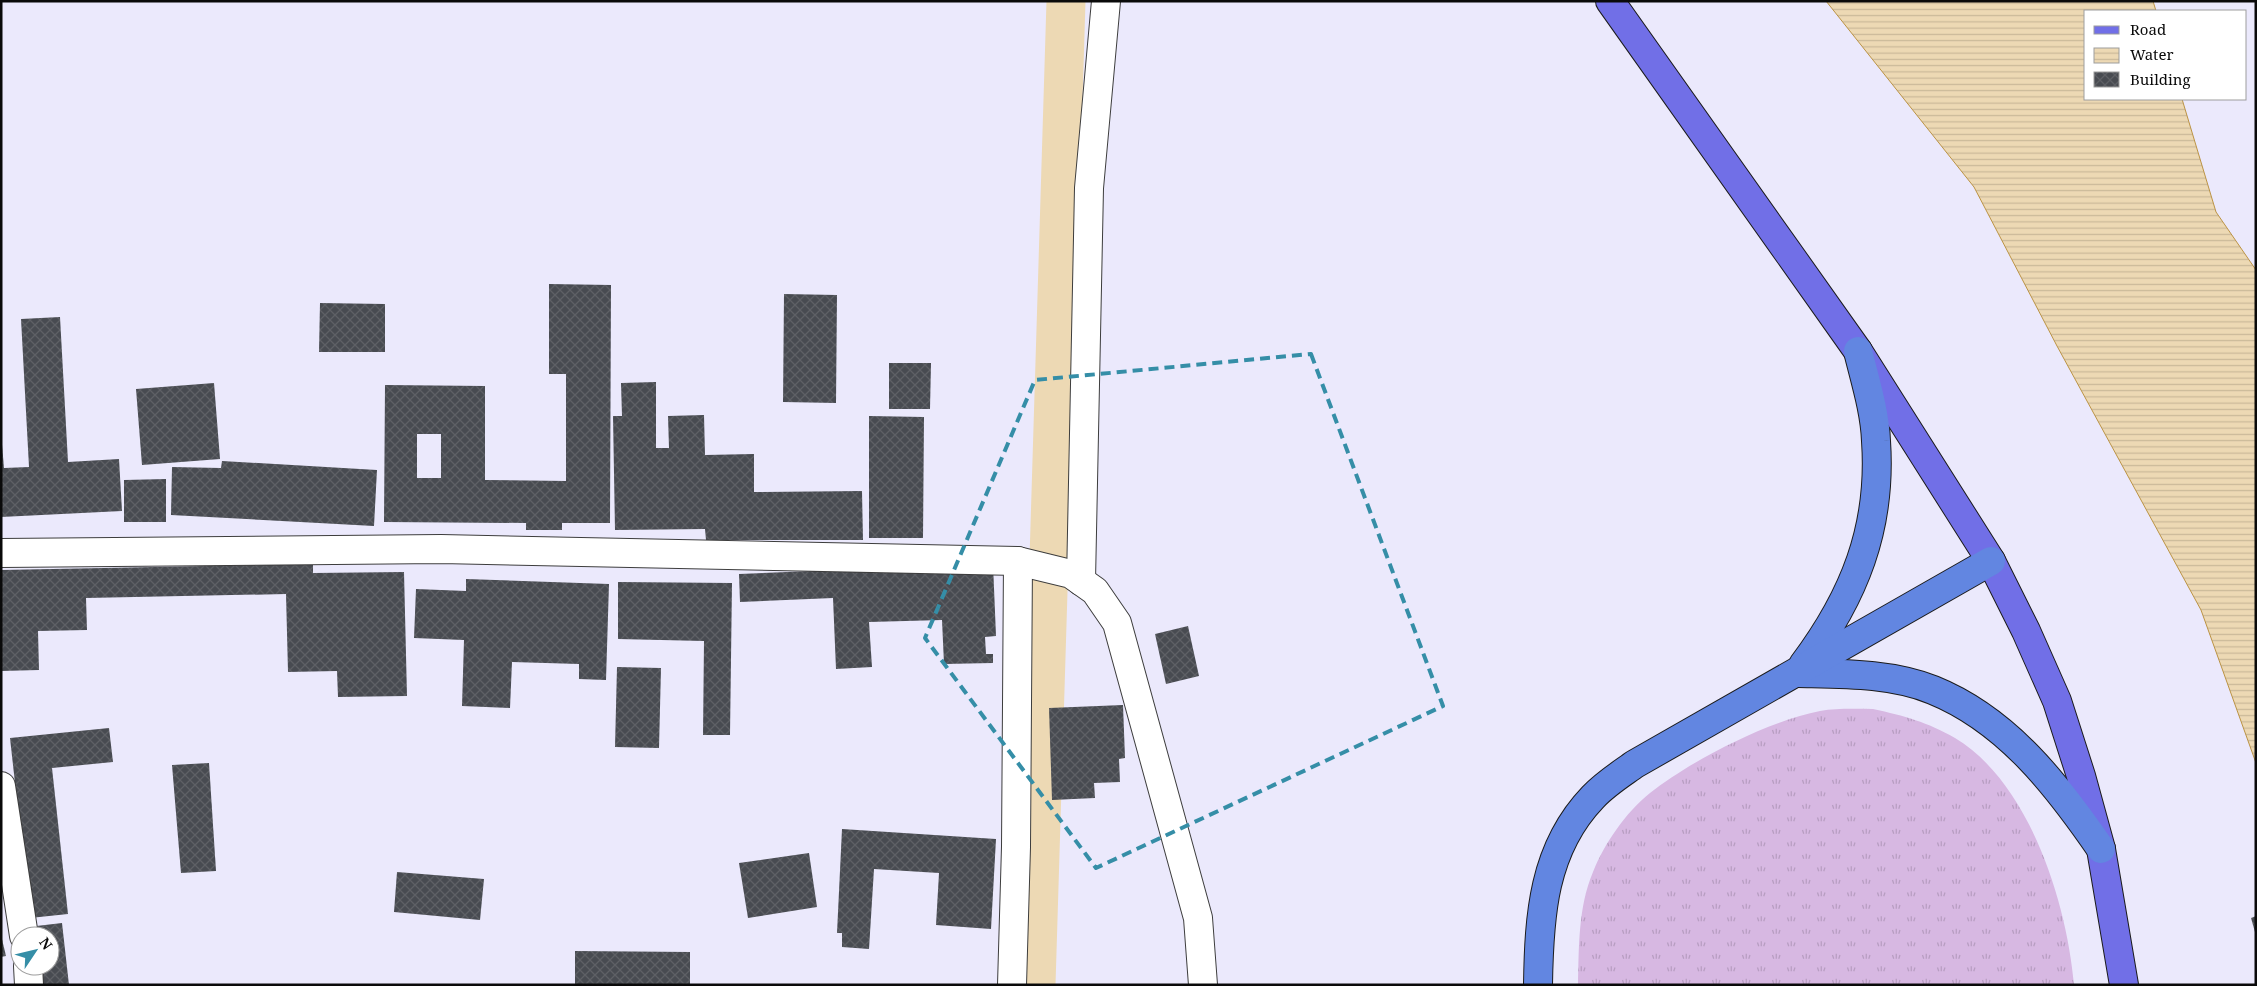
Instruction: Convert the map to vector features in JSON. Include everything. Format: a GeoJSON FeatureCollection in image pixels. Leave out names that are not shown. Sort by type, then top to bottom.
{"type":"FeatureCollection","features":[{"type":"Feature","properties":{"kind":"highway"},"geometry":{"type":"LineString","coordinates":[[1796,673],[1822,639],[1843,605],[1871,526],[1876,484],[1876,440],[1858,351]]}},
{"type":"Feature","properties":{"kind":"highway"},"geometry":{"type":"LineString","coordinates":[[1538,985],[1541,910],[1546,882],[1554,856],[1579,813],[1594,795],[1635,764],[1991,561]]}},
{"type":"Feature","properties":{"kind":"highway"},"geometry":{"type":"LineString","coordinates":[[1796,673],[1844,674],[1891,679],[1932,690],[1970,709],[2008,738],[2042,770],[2073,809],[2101,849]]}},
{"type":"Feature","properties":{"kind":"main road"},"geometry":{"type":"LineString","coordinates":[[1610,1],[1858,351],[1991,561],[2026,631],[2057,701],[2082,776],[2101,849],[2124,985]]}},
{"type":"Feature","properties":{"kind":"street"},"geometry":{"type":"LineString","coordinates":[[1076,578],[1089,188],[1106,1]]}},
{"type":"Feature","properties":{"kind":"street"},"geometry":{"type":"LineString","coordinates":[[1,552],[441,549],[1018,561],[1076,578],[1095,591],[1116,623],[1198,918],[1203,985]]}},
{"type":"Feature","properties":{"kind":"street"},"geometry":{"type":"LineString","coordinates":[[1012,985],[1016,847],[1018,561]]}},
{"type":"Feature","properties":{"kind":"street"},"geometry":{"type":"LineString","coordinates":[[1,786],[22,926]]}},
{"type":"Feature","properties":{"kind":"highlighted area"},"geometry":{"type":"Polygon","coordinates":[[[1311,354],[1443,706],[1096,868],[925,638],[1035,380],[1311,354]]]}},
{"type":"Feature","properties":{"kind":"green space"},"geometry":{"type":"Polygon","coordinates":[[[1873,709],[1915,720],[1955,738],[1981,758],[2004,784],[2024,815],[2040,848],[2053,883],[2070,953],[2074,985],[1578,985],[1580,928],[1588,885],[1598,861],[1610,840],[1624,819],[1641,801],[1667,780],[1709,755],[1777,723],[1820,711],[1873,709]]]}},
{"type":"Feature","properties":{"kind":"water"},"geometry":{"type":"Polygon","coordinates":[[[1826,1],[2153,1],[2156,10],[2084,10],[2084,100],[2182,100],[2216,212],[2256,270],[2256,763],[2201,610],[2057,346],[1974,187],[1826,1]]]}},
{"type":"Feature","properties":{"kind":"building"},"geometry":{"type":"Polygon","coordinates":[[[549,284],[611,285],[610,523],[562,523],[562,530],[526,530],[526,523],[384,522],[385,385],[485,386],[485,480],[566,481],[566,374],[549,374],[549,284]],[[417,434],[417,478],[441,478],[441,434],[417,434]]]}},
{"type":"Feature","properties":{"kind":"building"},"geometry":{"type":"Polygon","coordinates":[[[784,294],[837,295],[836,403],[783,402],[784,294]]]}},
{"type":"Feature","properties":{"kind":"building"},"geometry":{"type":"Polygon","coordinates":[[[320,303],[385,304],[385,352],[319,352],[320,303]]]}},
{"type":"Feature","properties":{"kind":"building"},"geometry":{"type":"Polygon","coordinates":[[[60,317],[68,462],[119,459],[122,511],[1,517],[1,433],[4,468],[29,467],[21,319],[60,317]]]}},
{"type":"Feature","properties":{"kind":"building"},"geometry":{"type":"Polygon","coordinates":[[[889,363],[931,363],[930,409],[889,409],[889,363]]]}},
{"type":"Feature","properties":{"kind":"building"},"geometry":{"type":"Polygon","coordinates":[[[656,382],[656,448],[669,448],[668,416],[704,415],[705,455],[754,454],[754,492],[862,491],[863,540],[706,540],[705,529],[615,530],[613,416],[622,416],[621,383],[656,382]]]}},
{"type":"Feature","properties":{"kind":"building"},"geometry":{"type":"Polygon","coordinates":[[[214,383],[220,459],[142,465],[136,389],[214,383]]]}},
{"type":"Feature","properties":{"kind":"building"},"geometry":{"type":"Polygon","coordinates":[[[869,416],[924,417],[923,538],[869,538],[869,416]]]}},
{"type":"Feature","properties":{"kind":"building"},"geometry":{"type":"Polygon","coordinates":[[[222,461],[377,470],[374,526],[171,515],[172,467],[221,468],[222,461]]]}},
{"type":"Feature","properties":{"kind":"building"},"geometry":{"type":"Polygon","coordinates":[[[166,479],[166,522],[124,522],[124,480],[166,479]]]}},
{"type":"Feature","properties":{"kind":"building"},"geometry":{"type":"Polygon","coordinates":[[[313,564],[313,573],[404,572],[407,696],[338,697],[337,671],[288,672],[286,594],[86,598],[87,630],[38,631],[39,670],[1,671],[1,570],[313,564]]]}},
{"type":"Feature","properties":{"kind":"building"},"geometry":{"type":"Polygon","coordinates":[[[993,564],[996,636],[985,637],[986,654],[993,654],[993,663],[944,664],[942,620],[869,622],[872,667],[836,669],[833,598],[740,602],[739,574],[993,564]]]}},
{"type":"Feature","properties":{"kind":"building"},"geometry":{"type":"Polygon","coordinates":[[[466,579],[609,584],[606,680],[579,679],[579,664],[512,662],[510,708],[462,706],[464,640],[414,638],[416,589],[466,591],[466,579]]]}},
{"type":"Feature","properties":{"kind":"building"},"geometry":{"type":"Polygon","coordinates":[[[618,582],[732,583],[730,735],[703,735],[704,641],[618,639],[618,582]]]}},
{"type":"Feature","properties":{"kind":"building"},"geometry":{"type":"Polygon","coordinates":[[[1188,626],[1199,676],[1166,684],[1155,634],[1188,626]]]}},
{"type":"Feature","properties":{"kind":"building"},"geometry":{"type":"Polygon","coordinates":[[[617,667],[661,668],[659,748],[615,747],[617,667]]]}},
{"type":"Feature","properties":{"kind":"building"},"geometry":{"type":"Polygon","coordinates":[[[1123,705],[1125,758],[1119,759],[1120,782],[1094,783],[1095,798],[1052,800],[1049,708],[1123,705]]]}},
{"type":"Feature","properties":{"kind":"building"},"geometry":{"type":"Polygon","coordinates":[[[109,728],[113,762],[52,768],[68,914],[30,918],[10,738],[109,728]]]}},
{"type":"Feature","properties":{"kind":"building"},"geometry":{"type":"Polygon","coordinates":[[[209,763],[216,871],[181,873],[172,765],[209,763]]]}},
{"type":"Feature","properties":{"kind":"building"},"geometry":{"type":"Polygon","coordinates":[[[842,829],[996,839],[991,929],[936,925],[939,873],[874,869],[869,949],[842,947],[842,933],[837,933],[842,829]]]}},
{"type":"Feature","properties":{"kind":"building"},"geometry":{"type":"Polygon","coordinates":[[[809,853],[817,907],[748,918],[739,863],[809,853]]]}},
{"type":"Feature","properties":{"kind":"building"},"geometry":{"type":"Polygon","coordinates":[[[397,872],[484,879],[480,920],[394,912],[397,872]]]}},
{"type":"Feature","properties":{"kind":"building"},"geometry":{"type":"Polygon","coordinates":[[[2256,916],[2256,932],[2255,932],[2251,918],[2256,916]]]}},
{"type":"Feature","properties":{"kind":"building"},"geometry":{"type":"Polygon","coordinates":[[[62,923],[69,985],[34,985],[33,976],[60,976],[60,926],[36,926],[62,923]]]}},
{"type":"Feature","properties":{"kind":"building"},"geometry":{"type":"Polygon","coordinates":[[[1,935],[6,956],[1,957],[1,935]]]}},
{"type":"Feature","properties":{"kind":"building"},"geometry":{"type":"Polygon","coordinates":[[[575,951],[690,952],[690,985],[575,985],[575,951]]]}},
{"type":"Feature","properties":{"kind":"waterway"},"geometry":{"type":"LineString","coordinates":[[1036,985],[1066,1]]}}]}
